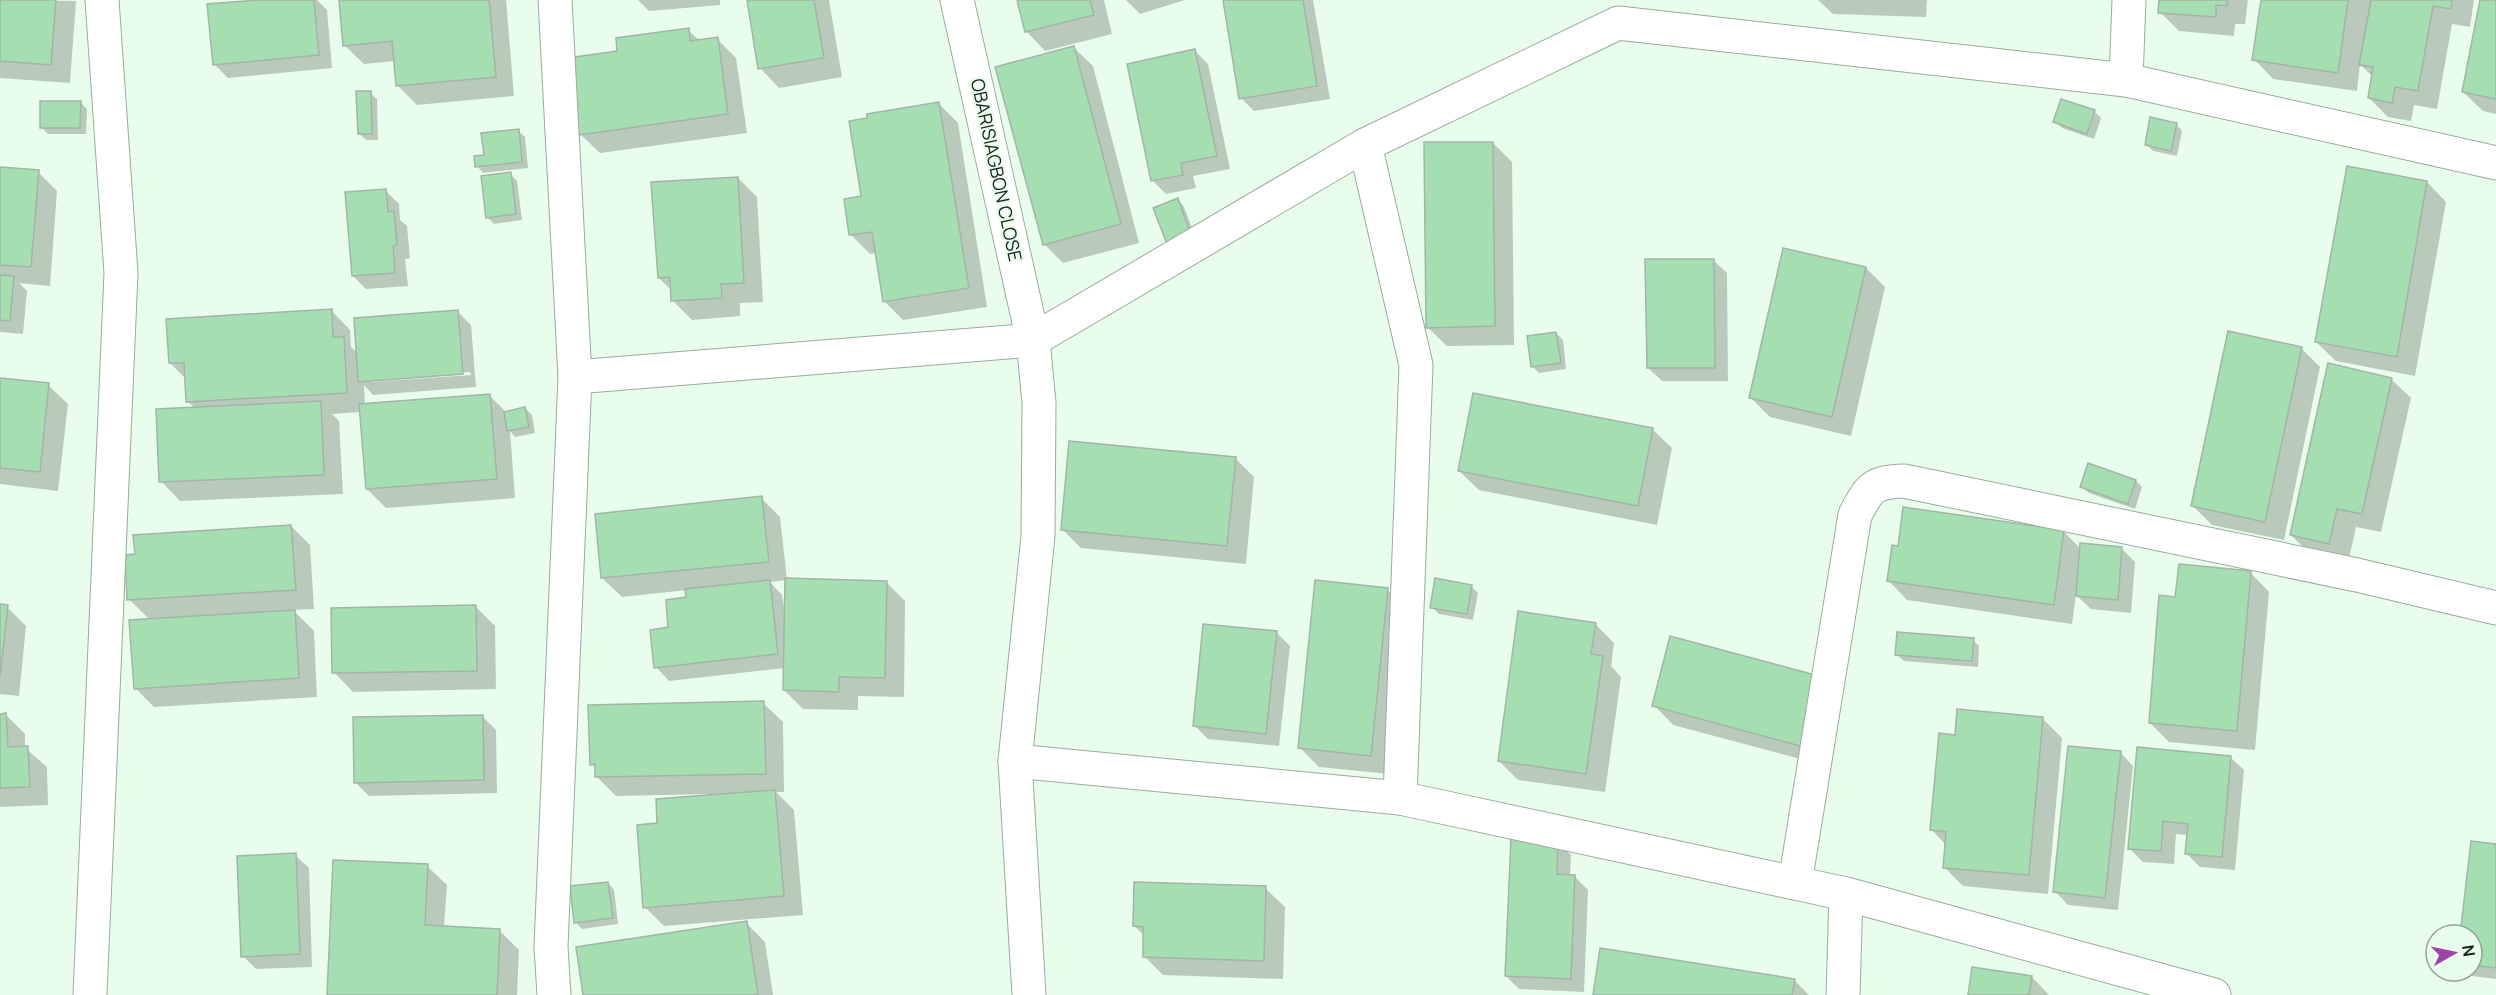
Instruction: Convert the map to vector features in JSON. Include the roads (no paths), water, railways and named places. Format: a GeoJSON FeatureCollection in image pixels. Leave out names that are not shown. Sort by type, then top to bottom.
{"type":"FeatureCollection","features":[{"type":"Feature","properties":{"kind":"street"},"geometry":{"type":"LineString","coordinates":[[90,995],[121,273],[102,0]]}},
{"type":"Feature","properties":{"kind":"street"},"geometry":{"type":"LineString","coordinates":[[554,995],[551,947],[575,377],[555,0]]}},
{"type":"Feature","properties":{"kind":"street","name":"OBARISIAGBON CLOSE"},"geometry":{"type":"LineString","coordinates":[[957,0],[1033,340],[1039,403],[1038,536],[1015,761],[1029,995]]}},
{"type":"Feature","properties":{"kind":"street"},"geometry":{"type":"LineString","coordinates":[[2126,80],[2129,0]]}},
{"type":"Feature","properties":{"kind":"street"},"geometry":{"type":"LineString","coordinates":[[575,377],[1033,340],[1365,145],[1618,11],[2126,80],[2496,163]]}},
{"type":"Feature","properties":{"kind":"street"},"geometry":{"type":"LineString","coordinates":[[1365,145],[1416,365],[1400,798]]}},
{"type":"Feature","properties":{"kind":"street"},"geometry":{"type":"LineString","coordinates":[[1795,883],[1855,515],[1868,490],[1885,482],[1904,481],[2357,575],[2496,608]]}},
{"type":"Feature","properties":{"kind":"street"},"geometry":{"type":"LineString","coordinates":[[1015,761],[1400,798],[1846,894],[2214,995]]}},
{"type":"Feature","properties":{"kind":"street"},"geometry":{"type":"LineString","coordinates":[[1843,995],[1846,894]]}}]}
